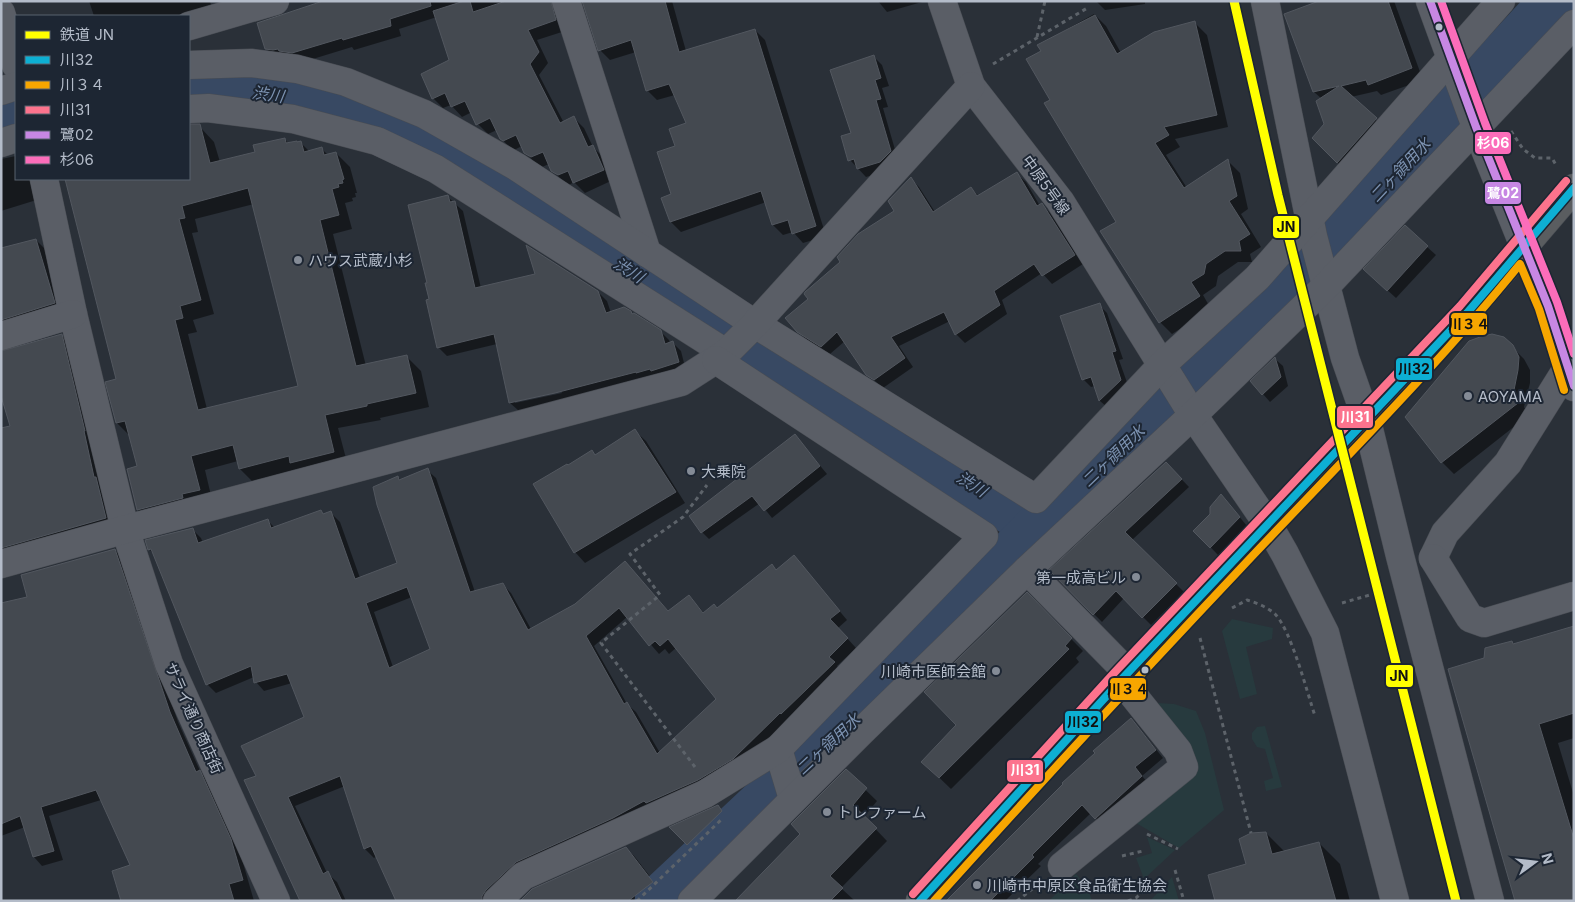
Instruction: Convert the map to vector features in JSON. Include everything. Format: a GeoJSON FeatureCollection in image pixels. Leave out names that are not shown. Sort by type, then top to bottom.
{"type":"FeatureCollection","features":[{"type":"Feature","properties":{"kind":"highway"},"geometry":{"type":"LineString","coordinates":[[920,901],[1125,676],[1269,526],[1467,313],[1574,188]]}},
{"type":"Feature","properties":{"kind":"street"},"geometry":{"type":"LineString","coordinates":[[190,26],[275,1]]}},
{"type":"Feature","properties":{"kind":"street"},"geometry":{"type":"LineString","coordinates":[[566,1],[647,252]]}},
{"type":"Feature","properties":{"kind":"street","name":"中原5号線"},"geometry":{"type":"LineString","coordinates":[[942,1],[970,83],[1060,201],[1193,415],[1269,526],[1290,561],[1325,633],[1396,901]]}},
{"type":"Feature","properties":{"kind":"street"},"geometry":{"type":"LineString","coordinates":[[1265,1],[1311,228],[1345,358],[1367,421],[1400,556],[1490,901]]}},
{"type":"Feature","properties":{"kind":"street"},"geometry":{"type":"LineString","coordinates":[[1430,1],[1475,124],[1548,306],[1571,377],[1508,463],[1445,533],[1425,560],[1470,618],[1484,623],[1574,596]]}},
{"type":"Feature","properties":{"kind":"street"},"geometry":{"type":"LineString","coordinates":[[190,65],[251,63],[297,69],[346,82],[424,114],[517,167],[755,324],[1036,499],[1162,365],[1311,228],[1454,66],[1501,1]]}},
{"type":"Feature","properties":{"kind":"street"},"geometry":{"type":"LineString","coordinates":[[1,13],[15,62]]}},
{"type":"Feature","properties":{"kind":"street"},"geometry":{"type":"LineString","coordinates":[[692,901],[793,799],[1027,570],[1193,415],[1324,278],[1574,24]]}},
{"type":"Feature","properties":{"kind":"street"},"geometry":{"type":"LineString","coordinates":[[1,564],[125,529],[682,382],[721,356],[755,324],[970,83]]}},
{"type":"Feature","properties":{"kind":"street"},"geometry":{"type":"LineString","coordinates":[[1,91],[15,86]]}},
{"type":"Feature","properties":{"kind":"street"},"geometry":{"type":"LineString","coordinates":[[190,109],[208,108],[293,119],[377,141],[436,169],[721,356],[984,536],[778,749],[705,794],[523,876],[497,901]]}},
{"type":"Feature","properties":{"kind":"street"},"geometry":{"type":"LineString","coordinates":[[1,143],[15,138]]}},
{"type":"Feature","properties":{"kind":"street","name":"サライ通り商店街"},"geometry":{"type":"LineString","coordinates":[[44,180],[73,314],[125,529],[169,664],[276,901]]}},
{"type":"Feature","properties":{"kind":"street"},"geometry":{"type":"LineString","coordinates":[[1,336],[73,314]]}},
{"type":"Feature","properties":{"kind":"street"},"geometry":{"type":"LineString","coordinates":[[1027,570],[1125,676],[1178,751],[1184,767],[1062,866]]}},
{"type":"Feature","properties":{"kind":"street"},"geometry":{"type":"LineString","coordinates":[[778,749],[793,799]]}},
{"type":"Feature","properties":{"kind":"path"},"geometry":{"type":"LineString","coordinates":[[1037,38],[1045,1]]}},
{"type":"Feature","properties":{"kind":"path"},"geometry":{"type":"LineString","coordinates":[[970,83],[1037,38],[1089,7]]}},
{"type":"Feature","properties":{"kind":"path"},"geometry":{"type":"LineString","coordinates":[[707,485],[683,517],[630,554],[660,595],[601,643],[712,789]]}},
{"type":"Feature","properties":{"kind":"path"},"geometry":{"type":"LineString","coordinates":[[1342,603],[1389,589]]}},
{"type":"Feature","properties":{"kind":"path"},"geometry":{"type":"LineString","coordinates":[[1227,612],[1234,606],[1247,600],[1261,605],[1276,615],[1288,635],[1315,718]]}},
{"type":"Feature","properties":{"kind":"path"},"geometry":{"type":"LineString","coordinates":[[1195,643],[1206,631]]}},
{"type":"Feature","properties":{"kind":"path"},"geometry":{"type":"LineString","coordinates":[[1203,650],[1251,834]]}},
{"type":"Feature","properties":{"kind":"path"},"geometry":{"type":"LineString","coordinates":[[637,901],[725,816]]}},
{"type":"Feature","properties":{"kind":"path"},"geometry":{"type":"LineString","coordinates":[[1175,870],[1184,901]]}},
{"type":"Feature","properties":{"kind":"path"},"geometry":{"type":"LineString","coordinates":[[1128,901],[1136,898],[1151,884]]}},
{"type":"Feature","properties":{"kind":"green space"},"geometry":{"type":"Polygon","coordinates":[[[1232,619],[1273,628],[1272,639],[1246,647],[1257,694],[1240,699],[1222,631],[1232,619]]]}},
{"type":"Feature","properties":{"kind":"green space"},"geometry":{"type":"Polygon","coordinates":[[[1158,703],[1174,704],[1196,711],[1205,733],[1224,810],[1179,848],[1136,823],[1196,773],[1187,743],[1158,703]]]}},
{"type":"Feature","properties":{"kind":"green space"},"geometry":{"type":"Polygon","coordinates":[[[1265,726],[1282,787],[1266,791],[1264,781],[1273,778],[1265,749],[1257,747],[1252,739],[1252,733],[1257,727],[1265,726]]]}},
{"type":"Feature","properties":{"kind":"green space"},"geometry":{"type":"Polygon","coordinates":[[[1147,837],[1175,850],[1144,879],[1136,858],[1152,853],[1147,837]]]}},
{"type":"Feature","properties":{"kind":"green space"},"geometry":{"type":"Polygon","coordinates":[[[1076,874],[1088,889],[1092,901],[1049,901],[1076,874]]]}},
{"type":"Feature","properties":{"kind":"green space"},"geometry":{"type":"Polygon","coordinates":[[[1172,877],[1179,901],[1150,901],[1172,877]]]}},
{"type":"Feature","properties":{"kind":"building"},"geometry":{"type":"Polygon","coordinates":[[[323,1],[430,1],[431,6],[390,19],[391,26],[343,40],[342,38],[292,53],[279,51],[278,49],[265,49],[257,23],[323,1]]]}},
{"type":"Feature","properties":{"kind":"building"},"geometry":{"type":"Polygon","coordinates":[[[464,1],[470,1],[473,12],[506,1],[551,1],[556,20],[528,30],[539,52],[530,64],[560,123],[574,116],[588,147],[593,145],[604,170],[573,183],[568,171],[558,175],[551,171],[543,152],[531,157],[524,153],[516,135],[503,141],[500,139],[490,118],[476,125],[465,101],[451,107],[445,93],[432,99],[421,74],[449,60],[433,11],[464,1]]]}},
{"type":"Feature","properties":{"kind":"building"},"geometry":{"type":"Polygon","coordinates":[[[582,1],[665,1],[679,52],[755,29],[816,226],[792,234],[788,220],[772,225],[761,191],[670,222],[661,198],[671,194],[657,152],[675,146],[669,129],[686,123],[669,84],[646,91],[631,40],[598,51],[582,1]]]}},
{"type":"Feature","properties":{"kind":"building"},"geometry":{"type":"Polygon","coordinates":[[[1319,1],[1388,1],[1412,68],[1368,85],[1366,80],[1341,86],[1377,118],[1337,163],[1312,138],[1324,124],[1316,101],[1339,86],[1313,92],[1284,14],[1319,1]]]}},
{"type":"Feature","properties":{"kind":"building"},"geometry":{"type":"Polygon","coordinates":[[[1095,15],[1117,54],[1154,32],[1195,21],[1217,115],[1164,127],[1169,135],[1155,143],[1184,188],[1228,159],[1237,196],[1229,201],[1250,234],[1239,241],[1241,251],[1225,251],[1206,264],[1204,274],[1191,282],[1200,296],[1159,323],[1100,231],[1116,222],[1044,103],[1050,100],[1026,59],[1041,51],[1037,45],[1095,15]]]}},
{"type":"Feature","properties":{"kind":"building"},"geometry":{"type":"Polygon","coordinates":[[[874,55],[881,78],[875,80],[881,99],[876,100],[891,151],[880,162],[857,169],[854,159],[848,161],[841,136],[851,133],[830,70],[874,55]]]}},
{"type":"Feature","properties":{"kind":"building"},"geometry":{"type":"Polygon","coordinates":[[[190,124],[200,124],[210,163],[255,152],[253,145],[285,138],[286,143],[301,141],[304,152],[322,147],[324,155],[336,152],[344,179],[342,180],[343,183],[338,184],[339,187],[332,189],[339,215],[320,220],[356,366],[407,355],[416,393],[325,415],[334,452],[290,463],[289,456],[239,469],[233,445],[191,456],[200,490],[182,494],[183,498],[137,510],[127,469],[137,466],[125,421],[116,423],[105,382],[116,379],[65,180],[190,180],[190,124]],[[248,188],[182,206],[185,218],[179,219],[201,300],[180,306],[183,318],[175,320],[198,410],[298,386],[248,188]]]}},
{"type":"Feature","properties":{"kind":"building"},"geometry":{"type":"Polygon","coordinates":[[[1017,172],[1037,206],[1042,203],[1075,255],[1042,276],[1034,264],[994,291],[1000,305],[955,335],[944,312],[891,337],[905,358],[874,380],[866,375],[837,332],[821,347],[797,332],[785,318],[808,299],[804,294],[805,292],[840,262],[837,257],[858,234],[894,211],[888,201],[911,177],[933,212],[971,187],[977,196],[1017,172]]]}},
{"type":"Feature","properties":{"kind":"building"},"geometry":{"type":"Polygon","coordinates":[[[448,195],[450,202],[455,201],[475,288],[535,274],[526,245],[598,291],[606,313],[624,307],[631,311],[632,314],[634,313],[661,330],[665,344],[673,341],[679,362],[651,371],[650,369],[636,372],[509,403],[494,334],[437,348],[426,300],[429,299],[425,283],[427,283],[408,205],[448,195]]]}},
{"type":"Feature","properties":{"kind":"building"},"geometry":{"type":"Polygon","coordinates":[[[1405,225],[1428,246],[1387,291],[1363,269],[1405,225]]]}},
{"type":"Feature","properties":{"kind":"building"},"geometry":{"type":"Polygon","coordinates":[[[36,239],[55,303],[1,320],[1,248],[36,239]]]}},
{"type":"Feature","properties":{"kind":"building"},"geometry":{"type":"Polygon","coordinates":[[[1100,303],[1116,351],[1112,352],[1121,380],[1099,401],[1091,377],[1082,380],[1060,316],[1100,303]]]}},
{"type":"Feature","properties":{"kind":"building"},"geometry":{"type":"Polygon","coordinates":[[[62,334],[94,477],[96,477],[106,518],[1,548],[1,428],[10,426],[1,396],[1,351],[62,334]]]}},
{"type":"Feature","properties":{"kind":"building","name":"AOYAMA"},"geometry":{"type":"Polygon","coordinates":[[[1492,334],[1504,337],[1513,345],[1519,357],[1513,395],[1518,403],[1441,463],[1405,417],[1469,341],[1492,334]]]}},
{"type":"Feature","properties":{"kind":"building"},"geometry":{"type":"Polygon","coordinates":[[[1275,357],[1281,377],[1262,395],[1250,381],[1275,357]]]}},
{"type":"Feature","properties":{"kind":"building"},"geometry":{"type":"Polygon","coordinates":[[[635,429],[676,492],[574,553],[533,484],[592,450],[595,455],[635,429]]]}},
{"type":"Feature","properties":{"kind":"building"},"geometry":{"type":"Polygon","coordinates":[[[795,434],[820,466],[764,511],[752,496],[701,533],[689,516],[795,434]]]}},
{"type":"Feature","properties":{"kind":"building"},"geometry":{"type":"Polygon","coordinates":[[[1166,462],[1182,479],[1125,532],[1177,583],[1142,618],[1116,591],[1093,615],[1049,570],[1166,462]]]}},
{"type":"Feature","properties":{"kind":"building"},"geometry":{"type":"Polygon","coordinates":[[[428,468],[470,592],[503,583],[528,630],[575,604],[625,561],[668,611],[689,595],[703,613],[714,604],[717,608],[772,564],[776,570],[794,555],[840,611],[830,619],[848,638],[829,657],[835,662],[733,759],[698,780],[646,803],[644,801],[613,818],[516,862],[486,890],[482,896],[482,901],[396,901],[371,846],[364,849],[340,776],[288,797],[323,874],[328,871],[342,901],[300,901],[244,780],[256,776],[241,746],[304,717],[287,674],[254,683],[251,666],[206,685],[151,549],[148,550],[145,540],[193,528],[198,543],[268,519],[271,528],[321,510],[323,514],[331,511],[355,579],[397,563],[377,505],[373,487],[398,476],[399,480],[428,468]],[[407,587],[366,603],[389,668],[430,649],[407,587]],[[619,608],[586,636],[624,704],[627,702],[657,754],[716,699],[668,639],[660,646],[655,641],[649,646],[619,608]]]}},
{"type":"Feature","properties":{"kind":"building"},"geometry":{"type":"Polygon","coordinates":[[[1221,494],[1240,517],[1210,548],[1193,531],[1210,514],[1210,507],[1221,494]]]}},
{"type":"Feature","properties":{"kind":"building"},"geometry":{"type":"Polygon","coordinates":[[[115,549],[170,712],[196,772],[200,770],[231,839],[243,880],[229,884],[234,901],[121,901],[112,871],[130,865],[96,790],[41,807],[54,851],[33,857],[20,816],[1,824],[1,603],[27,597],[21,575],[115,549]]]}},
{"type":"Feature","properties":{"kind":"building","name":"川崎市医師会館"},"geometry":{"type":"Polygon","coordinates":[[[1027,592],[1072,638],[1065,646],[1069,649],[939,778],[921,762],[956,725],[924,692],[1027,592]]]}},
{"type":"Feature","properties":{"kind":"building"},"geometry":{"type":"Polygon","coordinates":[[[1574,626],[1574,713],[1539,724],[1574,839],[1574,901],[1515,901],[1448,669],[1484,658],[1485,648],[1512,641],[1513,644],[1574,626]]]}},
{"type":"Feature","properties":{"kind":"building"},"geometry":{"type":"Polygon","coordinates":[[[1131,718],[1156,750],[1135,767],[1142,776],[1095,819],[1082,805],[1032,855],[1034,857],[990,901],[946,901],[1062,783],[1095,753],[1093,751],[1131,718]]]}},
{"type":"Feature","properties":{"kind":"building"},"geometry":{"type":"Polygon","coordinates":[[[846,769],[867,788],[853,805],[877,828],[830,876],[843,888],[830,901],[735,901],[800,834],[791,824],[846,769]]]}},
{"type":"Feature","properties":{"kind":"building"},"geometry":{"type":"Polygon","coordinates":[[[718,805],[722,811],[687,845],[669,827],[718,805]]]}},
{"type":"Feature","properties":{"kind":"building"},"geometry":{"type":"Polygon","coordinates":[[[1266,832],[1272,854],[1319,842],[1336,901],[1215,901],[1208,875],[1246,864],[1239,839],[1251,833],[1266,832]]]}},
{"type":"Feature","properties":{"kind":"building"},"geometry":{"type":"Polygon","coordinates":[[[626,847],[653,882],[628,901],[520,901],[532,889],[626,847]]]}},
{"type":"Feature","properties":{"kind":"waterway","name":"二ヶ領用水"},"geometry":{"type":"LineString","coordinates":[[660,901],[852,721],[1040,527],[1318,258],[1556,1]]}},
{"type":"Feature","properties":{"kind":"waterway","name":"渋川"},"geometry":{"type":"LineString","coordinates":[[190,83],[286,97],[357,115],[419,139],[1040,527]]}},
{"type":"Feature","properties":{"kind":"waterway","name":"渋川"},"geometry":{"type":"LineString","coordinates":[[1,116],[15,112]]}},
{"type":"Feature","properties":{"kind":"rail line","name":"JN"},"geometry":{"type":"LineString","coordinates":[[1234,1],[1278,195],[1456,901]]}},
{"type":"Feature","properties":{"kind":"transit line","name":"鷺02"},"geometry":{"type":"LineString","coordinates":[[1430,1],[1476,127],[1548,306],[1574,386]]}},
{"type":"Feature","properties":{"kind":"transit line","name":"杉06"},"geometry":{"type":"LineString","coordinates":[[1441,1],[1485,123],[1557,302],[1574,354]]}},
{"type":"Feature","properties":{"kind":"transit line","name":"川31"},"geometry":{"type":"LineString","coordinates":[[913,894],[1114,673],[1460,306],[1566,181]]}},
{"type":"Feature","properties":{"kind":"transit line","name":"川32"},"geometry":{"type":"LineString","coordinates":[[920,901],[1121,680],[1467,313],[1574,188]]}},
{"type":"Feature","properties":{"kind":"transit line","name":"川３４"},"geometry":{"type":"LineString","coordinates":[[934,901],[1163,651],[1453,343],[1520,264],[1539,309],[1564,390]]}},
{"type":"Feature","properties":{"kind":"place","name":"ハウス武蔵小杉"},"geometry":{"type":"Point","coordinates":[298,260]}},
{"type":"Feature","properties":{"kind":"place","name":"AOYAMA"},"geometry":{"type":"Point","coordinates":[1468,396]}},
{"type":"Feature","properties":{"kind":"place","name":"大乗院"},"geometry":{"type":"Point","coordinates":[691,471]}},
{"type":"Feature","properties":{"kind":"place","name":"第一成高ビル"},"geometry":{"type":"Point","coordinates":[1136,577]}},
{"type":"Feature","properties":{"kind":"place","name":"川崎市医師会館"},"geometry":{"type":"Point","coordinates":[996,671]}},
{"type":"Feature","properties":{"kind":"place","name":"トレファーム"},"geometry":{"type":"Point","coordinates":[827,812]}},
{"type":"Feature","properties":{"kind":"place","name":"川崎市中原区食品衛生協会"},"geometry":{"type":"Point","coordinates":[977,885]}}]}
